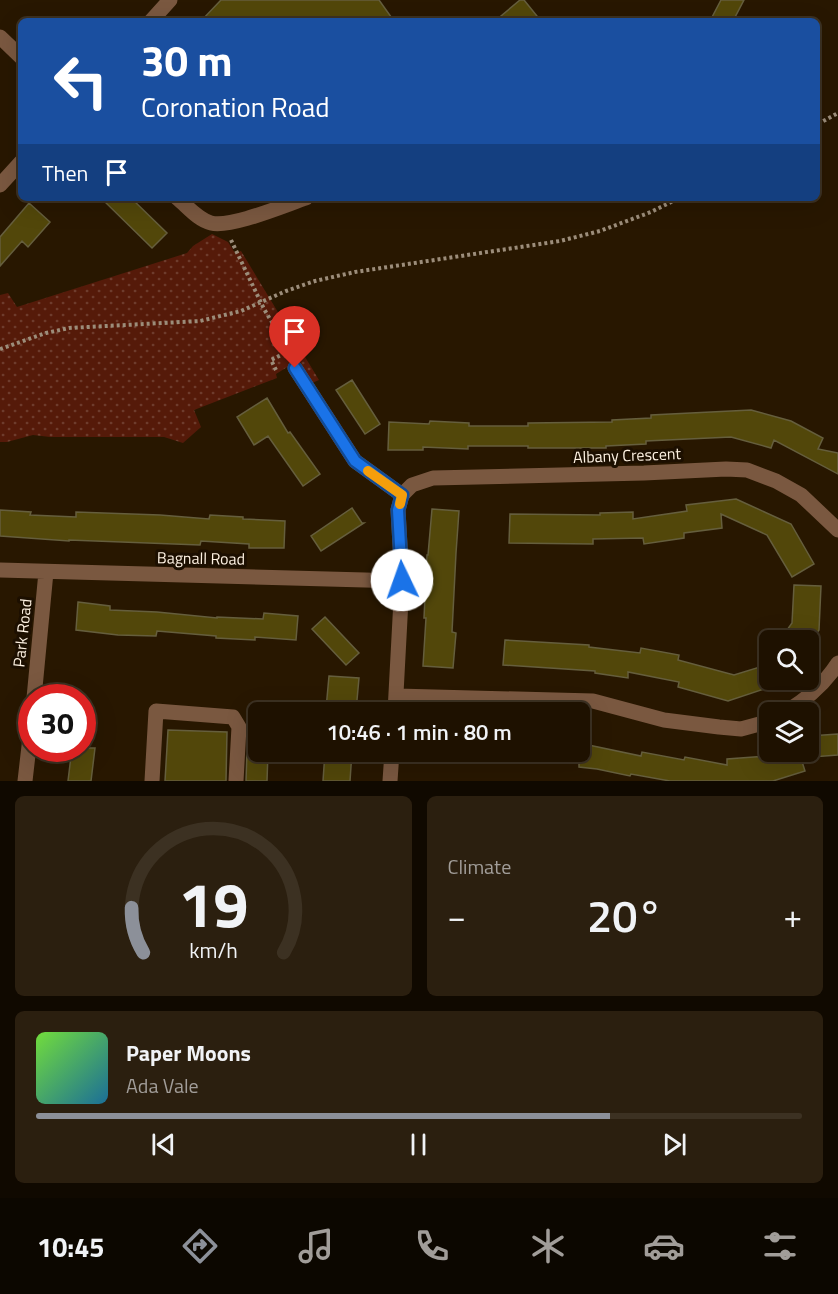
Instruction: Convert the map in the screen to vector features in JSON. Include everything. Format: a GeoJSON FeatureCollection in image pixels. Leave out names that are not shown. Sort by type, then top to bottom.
{"type":"FeatureCollection","features":[{"type":"Feature","properties":{"kind":"street"},"geometry":{"type":"LineString","coordinates":[[154,18],[170,0]]}},
{"type":"Feature","properties":{"kind":"street"},"geometry":{"type":"LineString","coordinates":[[0,37],[18,54]]}},
{"type":"Feature","properties":{"kind":"street"},"geometry":{"type":"LineString","coordinates":[[0,185],[18,165]]}},
{"type":"Feature","properties":{"kind":"street"},"geometry":{"type":"LineString","coordinates":[[180,201],[198,216],[211,223],[249,218],[297,201]]}},
{"type":"Feature","properties":{"kind":"street"},"geometry":{"type":"LineString","coordinates":[[295,368],[355,461],[402,495],[398,510],[402,580],[396,702]]}},
{"type":"Feature","properties":{"kind":"street","name":"Albany Crescent"},"geometry":{"type":"LineString","coordinates":[[402,495],[412,485],[433,478],[747,470],[776,481],[801,495],[838,530]]}},
{"type":"Feature","properties":{"kind":"street","name":"Bagnall Road"},"geometry":{"type":"LineString","coordinates":[[0,570],[402,580]]}},
{"type":"Feature","properties":{"kind":"street","name":"Park Road"},"geometry":{"type":"LineString","coordinates":[[35,684],[46,572]]}},
{"type":"Feature","properties":{"kind":"street"},"geometry":{"type":"LineString","coordinates":[[803,702],[834,680],[838,663]]}},
{"type":"Feature","properties":{"kind":"street"},"geometry":{"type":"LineString","coordinates":[[397,696],[593,701],[664,720],[719,728],[741,729],[759,724]]}},
{"type":"Feature","properties":{"kind":"street"},"geometry":{"type":"LineString","coordinates":[[152,781],[156,711],[233,717],[239,727],[236,781]]}},
{"type":"Feature","properties":{"kind":"street"},"geometry":{"type":"LineString","coordinates":[[26,781],[28,762]]}},
{"type":"Feature","properties":{"kind":"street"},"geometry":{"type":"LineString","coordinates":[[390,781],[391,762]]}},
{"type":"Feature","properties":{"kind":"path"},"geometry":{"type":"LineString","coordinates":[[820,123],[838,113]]}},
{"type":"Feature","properties":{"kind":"path"},"geometry":{"type":"LineString","coordinates":[[0,349],[46,333],[69,328],[200,321],[241,311],[315,281],[355,272],[560,241],[600,231],[651,212],[673,201]]}},
{"type":"Feature","properties":{"kind":"path"},"geometry":{"type":"LineString","coordinates":[[224,223],[236,253],[287,351]]}},
{"type":"Feature","properties":{"kind":"shaded area"},"geometry":{"type":"Polygon","coordinates":[[[212,234],[228,242],[235,253],[241,251],[319,380],[312,383],[297,361],[276,374],[277,378],[194,410],[201,427],[183,443],[164,437],[33,435],[0,442],[0,295],[8,293],[17,307],[187,253],[193,246],[212,234]]]}},
{"type":"Feature","properties":{"kind":"building"},"geometry":{"type":"Polygon","coordinates":[[[221,0],[379,0],[392,18],[204,18],[221,0]]]}},
{"type":"Feature","properties":{"kind":"building"},"geometry":{"type":"Polygon","coordinates":[[[520,0],[524,0],[539,18],[499,18],[520,0]]]}},
{"type":"Feature","properties":{"kind":"building"},"geometry":{"type":"Polygon","coordinates":[[[721,0],[744,0],[735,18],[712,18],[721,0]]]}},
{"type":"Feature","properties":{"kind":"building"},"geometry":{"type":"Polygon","coordinates":[[[104,201],[134,201],[167,233],[152,248],[104,201]]]}},
{"type":"Feature","properties":{"kind":"building"},"geometry":{"type":"Polygon","coordinates":[[[29,203],[50,222],[28,247],[22,241],[0,266],[0,237],[29,203]]]}},
{"type":"Feature","properties":{"kind":"building"},"geometry":{"type":"Polygon","coordinates":[[[352,380],[380,424],[365,434],[336,390],[352,380]]]}},
{"type":"Feature","properties":{"kind":"building"},"geometry":{"type":"Polygon","coordinates":[[[267,398],[288,433],[290,432],[320,474],[303,486],[268,436],[254,445],[237,417],[267,398]]]}},
{"type":"Feature","properties":{"kind":"building"},"geometry":{"type":"Polygon","coordinates":[[[751,410],[791,421],[823,438],[818,449],[838,453],[838,474],[774,440],[771,448],[731,437],[646,441],[646,444],[606,446],[606,448],[468,446],[468,449],[423,447],[423,450],[388,450],[389,422],[429,424],[430,421],[469,423],[469,426],[528,426],[528,423],[612,422],[612,420],[651,418],[651,415],[751,410]]]}},
{"type":"Feature","properties":{"kind":"building"},"geometry":{"type":"Polygon","coordinates":[[[736,499],[791,524],[814,564],[792,577],[767,535],[721,514],[722,528],[684,533],[684,538],[644,544],[643,538],[593,539],[593,544],[509,543],[510,514],[600,515],[600,513],[633,512],[633,519],[687,511],[686,505],[736,499]]]}},
{"type":"Feature","properties":{"kind":"building"},"geometry":{"type":"Polygon","coordinates":[[[352,508],[364,523],[321,551],[311,536],[352,508]]]}},
{"type":"Feature","properties":{"kind":"building"},"geometry":{"type":"Polygon","coordinates":[[[432,509],[459,511],[452,632],[456,633],[453,668],[423,666],[427,555],[432,509]]]}},
{"type":"Feature","properties":{"kind":"building"},"geometry":{"type":"Polygon","coordinates":[[[0,510],[31,512],[30,515],[76,517],[76,512],[209,519],[210,515],[285,521],[284,548],[249,548],[249,544],[201,541],[200,545],[69,541],[0,536],[0,510]]]}},
{"type":"Feature","properties":{"kind":"building"},"geometry":{"type":"Polygon","coordinates":[[[794,585],[821,586],[819,630],[787,630],[792,623],[794,585]]]}},
{"type":"Feature","properties":{"kind":"building"},"geometry":{"type":"Polygon","coordinates":[[[78,602],[110,606],[110,610],[217,618],[263,619],[264,613],[298,616],[296,640],[255,637],[255,640],[216,638],[216,636],[157,631],[156,636],[118,635],[76,630],[78,602]]]}},
{"type":"Feature","properties":{"kind":"building"},"geometry":{"type":"Polygon","coordinates":[[[325,617],[359,653],[346,665],[312,629],[325,617]]]}},
{"type":"Feature","properties":{"kind":"building"},"geometry":{"type":"Polygon","coordinates":[[[505,640],[589,645],[589,647],[640,653],[641,648],[679,655],[678,660],[734,675],[759,667],[759,690],[761,690],[728,701],[678,687],[679,682],[628,672],[628,678],[595,673],[595,671],[503,665],[505,640]]]}},
{"type":"Feature","properties":{"kind":"building"},"geometry":{"type":"Polygon","coordinates":[[[329,676],[359,678],[357,702],[327,702],[329,676]]]}},
{"type":"Feature","properties":{"kind":"building"},"geometry":{"type":"Polygon","coordinates":[[[168,730],[227,732],[226,781],[165,781],[168,730]]]}},
{"type":"Feature","properties":{"kind":"building"},"geometry":{"type":"Polygon","coordinates":[[[838,734],[838,755],[819,756],[819,735],[838,734]]]}},
{"type":"Feature","properties":{"kind":"building"},"geometry":{"type":"Polygon","coordinates":[[[590,745],[641,756],[642,752],[727,765],[727,759],[759,757],[759,762],[802,762],[805,771],[773,781],[670,781],[579,767],[579,762],[590,762],[590,745]]]}},
{"type":"Feature","properties":{"kind":"building"},"geometry":{"type":"Polygon","coordinates":[[[248,751],[248,762],[268,762],[267,781],[246,781],[248,751]]]}},
{"type":"Feature","properties":{"kind":"building"},"geometry":{"type":"Polygon","coordinates":[[[70,762],[93,762],[91,781],[68,781],[70,762]]]}},
{"type":"Feature","properties":{"kind":"building"},"geometry":{"type":"Polygon","coordinates":[[[324,762],[351,762],[350,781],[323,781],[324,762]]]}},
{"type":"Feature","properties":{"kind":"slow traffic"},"geometry":{"type":"LineString","coordinates":[[368,471],[402,495],[400,504]]}},
{"type":"Feature","properties":{"kind":"route"},"geometry":{"type":"LineString","coordinates":[[295,368],[355,461],[402,495],[398,510],[402,580]]}}]}
